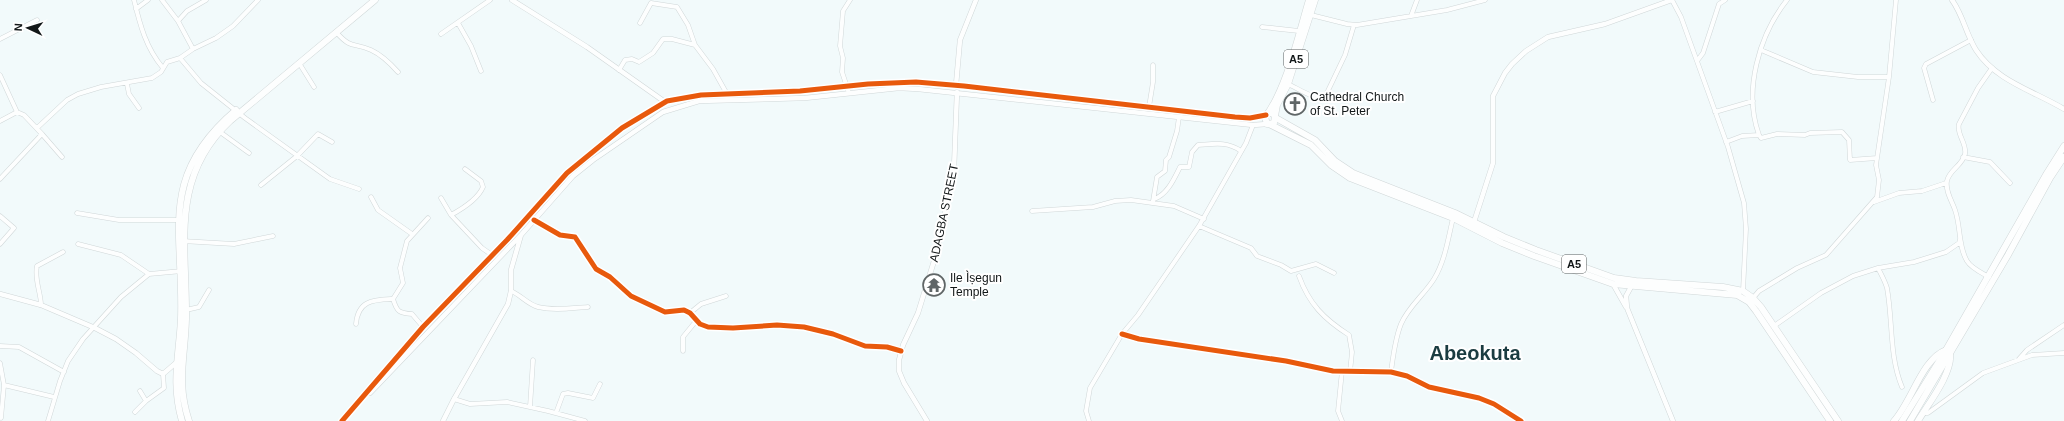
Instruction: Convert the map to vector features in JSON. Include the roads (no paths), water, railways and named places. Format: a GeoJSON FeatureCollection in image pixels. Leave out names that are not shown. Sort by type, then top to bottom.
{"type":"FeatureCollection","features":[{"type":"Feature","properties":{"kind":"main road"},"geometry":{"type":"LineString","coordinates":[[189,421],[182,393],[179,363],[182,271],[181,241],[178,220],[183,185],[193,160],[211,135],[370,0]]}},
{"type":"Feature","properties":{"kind":"main road"},"geometry":{"type":"LineString","coordinates":[[181,241],[189,187],[198,163],[219,131],[238,111],[376,0]]}},
{"type":"Feature","properties":{"kind":"main road","name":"A5"},"geometry":{"type":"LineString","coordinates":[[1267,114],[1282,84],[1309,0]]}},
{"type":"Feature","properties":{"kind":"main road","name":"A5"},"geometry":{"type":"LineString","coordinates":[[1315,0],[1288,84],[1277,105],[1276,117],[1315,140],[1335,161],[1353,173],[1438,205],[1529,247],[1614,278],[1636,282],[1723,287],[1743,290]]}},
{"type":"Feature","properties":{"kind":"main road"},"geometry":{"type":"LineString","coordinates":[[1272,113],[1276,117],[1275,122],[1269,124],[1264,118],[1267,114],[1272,113]]}},
{"type":"Feature","properties":{"kind":"main road","name":"A5"},"geometry":{"type":"LineString","coordinates":[[1269,124],[1311,145],[1331,165],[1350,178],[1453,218],[1502,243],[1613,284],[1631,287],[1722,293],[1743,297],[1756,311],[1830,421]]}},
{"type":"Feature","properties":{"kind":"main road"},"geometry":{"type":"LineString","coordinates":[[1918,421],[1947,373],[1951,361],[1948,352],[2047,173],[2064,146]]}},
{"type":"Feature","properties":{"kind":"main road"},"geometry":{"type":"LineString","coordinates":[[1910,421],[1948,352],[2050,178],[2064,157]]}},
{"type":"Feature","properties":{"kind":"main road"},"geometry":{"type":"LineString","coordinates":[[182,271],[186,310],[176,396],[182,421]]}},
{"type":"Feature","properties":{"kind":"main road"},"geometry":{"type":"LineString","coordinates":[[1743,290],[1753,298],[1774,326],[1838,421]]}},
{"type":"Feature","properties":{"kind":"main road"},"geometry":{"type":"LineString","coordinates":[[1894,421],[1901,413],[1930,361],[1939,353],[1948,352]]}},
{"type":"Feature","properties":{"kind":"main road"},"geometry":{"type":"LineString","coordinates":[[1902,421],[1928,387]]}},
{"type":"Feature","properties":{"kind":"street"},"geometry":{"type":"LineString","coordinates":[[134,0],[144,38],[162,68]]}},
{"type":"Feature","properties":{"kind":"street"},"geometry":{"type":"LineString","coordinates":[[136,9],[148,0]]}},
{"type":"Feature","properties":{"kind":"street"},"geometry":{"type":"LineString","coordinates":[[162,0],[178,21],[193,49]]}},
{"type":"Feature","properties":{"kind":"street"},"geometry":{"type":"LineString","coordinates":[[178,21],[187,11],[206,0]]}},
{"type":"Feature","properties":{"kind":"street"},"geometry":{"type":"LineString","coordinates":[[37,128],[67,100],[101,87],[127,84],[152,78],[161,72],[162,68],[167,62],[180,58],[234,26],[258,0]]}},
{"type":"Feature","properties":{"kind":"street"},"geometry":{"type":"LineString","coordinates":[[440,34],[490,0]]}},
{"type":"Feature","properties":{"kind":"street"},"geometry":{"type":"LineString","coordinates":[[512,0],[566,34],[665,102]]}},
{"type":"Feature","properties":{"kind":"street"},"geometry":{"type":"LineString","coordinates":[[849,94],[846,86],[840,46],[843,11],[850,0]]}},
{"type":"Feature","properties":{"kind":"street"},"geometry":{"type":"LineString","coordinates":[[956,85],[960,40],[976,0]]}},
{"type":"Feature","properties":{"kind":"street"},"geometry":{"type":"LineString","coordinates":[[1411,16],[1417,0]]}},
{"type":"Feature","properties":{"kind":"street"},"geometry":{"type":"LineString","coordinates":[[1311,15],[1354,25],[1447,10],[1485,0]]}},
{"type":"Feature","properties":{"kind":"street"},"geometry":{"type":"LineString","coordinates":[[1474,222],[1493,163],[1493,96],[1512,64],[1526,51],[1548,37],[1605,24],[1672,0],[1681,17],[1726,142],[1745,208],[1746,229],[1743,290]]}},
{"type":"Feature","properties":{"kind":"street"},"geometry":{"type":"LineString","coordinates":[[1697,61],[1703,53],[1719,4],[1725,0]]}},
{"type":"Feature","properties":{"kind":"street"},"geometry":{"type":"LineString","coordinates":[[1759,135],[1755,124],[1753,101],[1756,65],[1774,18],[1787,0]]}},
{"type":"Feature","properties":{"kind":"street"},"geometry":{"type":"LineString","coordinates":[[1874,202],[1877,197],[1879,186],[1877,158],[1888,78],[1896,0]]}},
{"type":"Feature","properties":{"kind":"street"},"geometry":{"type":"LineString","coordinates":[[1952,0],[1958,9],[1971,40],[1980,55],[1992,68],[2019,86],[2064,110]]}},
{"type":"Feature","properties":{"kind":"street"},"geometry":{"type":"LineString","coordinates":[[640,23],[651,3],[678,7],[688,24],[694,45],[713,69],[727,94]]}},
{"type":"Feature","properties":{"kind":"street"},"geometry":{"type":"LineString","coordinates":[[0,39],[37,20]]}},
{"type":"Feature","properties":{"kind":"street"},"geometry":{"type":"LineString","coordinates":[[458,23],[471,46],[481,71]]}},
{"type":"Feature","properties":{"kind":"street"},"geometry":{"type":"LineString","coordinates":[[1288,84],[1308,94],[1318,97],[1325,97],[1328,94],[1345,55],[1354,25]]}},
{"type":"Feature","properties":{"kind":"street"},"geometry":{"type":"LineString","coordinates":[[1262,27],[1299,31]]}},
{"type":"Feature","properties":{"kind":"street"},"geometry":{"type":"LineString","coordinates":[[336,32],[351,46],[369,49],[381,56],[398,72]]}},
{"type":"Feature","properties":{"kind":"street"},"geometry":{"type":"LineString","coordinates":[[619,70],[625,60],[632,58],[639,62],[653,53],[662,39],[672,39],[694,45]]}},
{"type":"Feature","properties":{"kind":"street"},"geometry":{"type":"LineString","coordinates":[[1933,100],[1924,68],[1926,64],[1971,40]]}},
{"type":"Feature","properties":{"kind":"street"},"geometry":{"type":"LineString","coordinates":[[1761,50],[1813,72],[1858,77],[1888,78]]}},
{"type":"Feature","properties":{"kind":"street"},"geometry":{"type":"LineString","coordinates":[[180,58],[201,83],[297,156],[330,179],[359,189]]}},
{"type":"Feature","properties":{"kind":"street"},"geometry":{"type":"LineString","coordinates":[[299,63],[314,87]]}},
{"type":"Feature","properties":{"kind":"street"},"geometry":{"type":"LineString","coordinates":[[1149,107],[1153,82],[1153,65]]}},
{"type":"Feature","properties":{"kind":"street"},"geometry":{"type":"LineString","coordinates":[[1989,277],[1969,264],[1960,238],[1956,212],[1946,183],[1952,171],[1963,157],[1965,148],[1958,127],[1978,88],[1992,68]]}},
{"type":"Feature","properties":{"kind":"street"},"geometry":{"type":"LineString","coordinates":[[0,75],[17,112],[24,115],[62,157]]}},
{"type":"Feature","properties":{"kind":"street"},"geometry":{"type":"LineString","coordinates":[[342,421],[423,328],[567,173],[622,128],[665,102],[689,96],[800,91],[892,82],[956,85],[1250,118],[1267,114]]}},
{"type":"Feature","properties":{"kind":"street"},"geometry":{"type":"LineString","coordinates":[[127,84],[129,94],[139,108]]}},
{"type":"Feature","properties":{"kind":"street"},"geometry":{"type":"LineString","coordinates":[[342,421],[521,235],[544,207],[573,176],[593,160],[663,112],[693,102],[805,98],[899,88],[957,92],[1253,125],[1269,124]]}},
{"type":"Feature","properties":{"kind":"street","name":"ADAGBA STREET"},"geometry":{"type":"LineString","coordinates":[[927,421],[913,400],[899,371],[898,360],[918,313],[938,248],[954,169],[957,92]]}},
{"type":"Feature","properties":{"kind":"street"},"geometry":{"type":"LineString","coordinates":[[1715,112],[1753,101]]}},
{"type":"Feature","properties":{"kind":"street"},"geometry":{"type":"LineString","coordinates":[[0,121],[17,112]]}},
{"type":"Feature","properties":{"kind":"street"},"geometry":{"type":"LineString","coordinates":[[1153,201],[1156,177],[1165,171],[1166,160],[1169,157],[1177,131],[1179,117]]}},
{"type":"Feature","properties":{"kind":"street"},"geometry":{"type":"LineString","coordinates":[[1090,421],[1086,411],[1090,388],[1122,334],[1138,315],[1200,226],[1241,151],[1253,125]]}},
{"type":"Feature","properties":{"kind":"street"},"geometry":{"type":"LineString","coordinates":[[219,131],[249,153]]}},
{"type":"Feature","properties":{"kind":"street"},"geometry":{"type":"LineString","coordinates":[[1726,142],[1742,136],[1759,135],[1762,138],[1777,134],[1805,135],[1810,132],[1842,132],[1849,140],[1850,160],[1877,158]]}},
{"type":"Feature","properties":{"kind":"street"},"geometry":{"type":"LineString","coordinates":[[0,179],[42,134]]}},
{"type":"Feature","properties":{"kind":"street"},"geometry":{"type":"LineString","coordinates":[[261,186],[297,156],[318,134],[332,142]]}},
{"type":"Feature","properties":{"kind":"street"},"geometry":{"type":"LineString","coordinates":[[1153,201],[1172,184],[1180,167],[1189,167],[1192,152],[1198,145],[1222,143],[1233,144],[1241,151]]}},
{"type":"Feature","properties":{"kind":"street"},"geometry":{"type":"LineString","coordinates":[[1963,157],[1990,162],[2010,183]]}},
{"type":"Feature","properties":{"kind":"street"},"geometry":{"type":"LineString","coordinates":[[451,215],[461,210],[481,191],[483,187],[481,181],[465,169]]}},
{"type":"Feature","properties":{"kind":"street"},"geometry":{"type":"LineString","coordinates":[[1753,298],[1759,291],[1797,268],[1826,255],[1866,208],[1874,202],[1899,193],[1922,191],[1946,183]]}},
{"type":"Feature","properties":{"kind":"street"},"geometry":{"type":"LineString","coordinates":[[371,197],[378,210],[412,234]]}},
{"type":"Feature","properties":{"kind":"street"},"geometry":{"type":"LineString","coordinates":[[441,198],[451,215],[482,248],[492,255]]}},
{"type":"Feature","properties":{"kind":"street"},"geometry":{"type":"LineString","coordinates":[[1032,212],[1093,208],[1115,201],[1130,200],[1153,201],[1174,206],[1204,219]]}},
{"type":"Feature","properties":{"kind":"street"},"geometry":{"type":"LineString","coordinates":[[539,204],[544,207]]}},
{"type":"Feature","properties":{"kind":"street"},"geometry":{"type":"LineString","coordinates":[[77,213],[119,220],[178,220]]}},
{"type":"Feature","properties":{"kind":"street"},"geometry":{"type":"LineString","coordinates":[[0,216],[14,228],[0,244]]}},
{"type":"Feature","properties":{"kind":"street"},"geometry":{"type":"LineString","coordinates":[[393,299],[403,283],[400,268],[407,241],[428,218]]}},
{"type":"Feature","properties":{"kind":"street"},"geometry":{"type":"LineString","coordinates":[[1391,372],[1397,337],[1401,324],[1406,313],[1428,288],[1437,273],[1445,254],[1453,218]]}},
{"type":"Feature","properties":{"kind":"street"},"geometry":{"type":"LineString","coordinates":[[534,220],[563,236],[574,237],[596,269],[613,280],[631,296],[665,312],[684,310],[690,313],[696,321],[708,327],[719,328],[777,325],[804,327],[833,334],[865,346],[887,347],[901,351]]}},
{"type":"Feature","properties":{"kind":"street"},"geometry":{"type":"LineString","coordinates":[[1200,226],[1251,248],[1257,256],[1281,265],[1291,271],[1316,264],[1334,273]]}},
{"type":"Feature","properties":{"kind":"street"},"geometry":{"type":"LineString","coordinates":[[443,421],[505,309],[511,291],[511,270],[521,235]]}},
{"type":"Feature","properties":{"kind":"street"},"geometry":{"type":"LineString","coordinates":[[181,241],[234,244],[273,236]]}},
{"type":"Feature","properties":{"kind":"street"},"geometry":{"type":"LineString","coordinates":[[1774,326],[1821,293],[1853,276],[1878,268],[1914,262],[1946,252],[1959,243],[1960,238]]}},
{"type":"Feature","properties":{"kind":"street"},"geometry":{"type":"LineString","coordinates":[[78,244],[121,255],[149,274]]}},
{"type":"Feature","properties":{"kind":"street"},"geometry":{"type":"LineString","coordinates":[[41,306],[40,289],[36,277],[37,266],[64,252]]}},
{"type":"Feature","properties":{"kind":"street"},"geometry":{"type":"LineString","coordinates":[[1878,268],[1887,288],[1891,320],[1891,339],[1902,387]]}},
{"type":"Feature","properties":{"kind":"street"},"geometry":{"type":"LineString","coordinates":[[48,421],[54,397],[64,372],[76,349],[121,297],[149,274],[182,271]]}},
{"type":"Feature","properties":{"kind":"street"},"geometry":{"type":"LineString","coordinates":[[1299,276],[1309,300],[1326,320],[1349,335],[1352,352],[1350,372]]}},
{"type":"Feature","properties":{"kind":"street"},"geometry":{"type":"LineString","coordinates":[[1613,284],[1627,308],[1673,421]]}},
{"type":"Feature","properties":{"kind":"street"},"geometry":{"type":"LineString","coordinates":[[1627,308],[1626,296],[1631,287]]}},
{"type":"Feature","properties":{"kind":"street"},"geometry":{"type":"LineString","coordinates":[[186,310],[199,307],[209,290]]}},
{"type":"Feature","properties":{"kind":"street"},"geometry":{"type":"LineString","coordinates":[[511,291],[519,294],[537,307],[564,309],[588,307]]}},
{"type":"Feature","properties":{"kind":"street"},"geometry":{"type":"LineString","coordinates":[[0,294],[15,300],[41,306],[95,328],[116,339],[163,374]]}},
{"type":"Feature","properties":{"kind":"street"},"geometry":{"type":"LineString","coordinates":[[690,313],[701,304],[726,296]]}},
{"type":"Feature","properties":{"kind":"street"},"geometry":{"type":"LineString","coordinates":[[356,324],[357,314],[364,304],[393,299]]}},
{"type":"Feature","properties":{"kind":"street"},"geometry":{"type":"LineString","coordinates":[[393,299],[397,311],[400,313],[412,314],[423,328]]}},
{"type":"Feature","properties":{"kind":"street"},"geometry":{"type":"LineString","coordinates":[[683,351],[683,337],[696,321]]}},
{"type":"Feature","properties":{"kind":"street"},"geometry":{"type":"LineString","coordinates":[[2019,360],[2027,350],[2064,325]]}},
{"type":"Feature","properties":{"kind":"street"},"geometry":{"type":"LineString","coordinates":[[1122,334],[1139,339],[1286,361],[1325,370],[1350,372],[1391,372],[1407,376],[1430,387],[1479,398],[1494,404],[1521,421]]}},
{"type":"Feature","properties":{"kind":"street"},"geometry":{"type":"LineString","coordinates":[[0,346],[11,346],[23,349],[64,372]]}},
{"type":"Feature","properties":{"kind":"street"},"geometry":{"type":"LineString","coordinates":[[1923,413],[1928,413],[1983,373],[2032,355],[2064,353]]}},
{"type":"Feature","properties":{"kind":"street"},"geometry":{"type":"LineString","coordinates":[[530,407],[532,360]]}},
{"type":"Feature","properties":{"kind":"street"},"geometry":{"type":"LineString","coordinates":[[0,363],[4,384],[1,418]]}},
{"type":"Feature","properties":{"kind":"street"},"geometry":{"type":"LineString","coordinates":[[163,374],[179,363]]}},
{"type":"Feature","properties":{"kind":"street"},"geometry":{"type":"LineString","coordinates":[[1342,371],[1338,411],[1342,421]]}},
{"type":"Feature","properties":{"kind":"street"},"geometry":{"type":"LineString","coordinates":[[135,412],[146,401],[164,388],[163,374]]}},
{"type":"Feature","properties":{"kind":"street"},"geometry":{"type":"LineString","coordinates":[[4,384],[54,397]]}},
{"type":"Feature","properties":{"kind":"street"},"geometry":{"type":"LineString","coordinates":[[556,413],[563,394],[568,393],[594,398],[600,384]]}},
{"type":"Feature","properties":{"kind":"street"},"geometry":{"type":"LineString","coordinates":[[140,391],[146,401]]}},
{"type":"Feature","properties":{"kind":"street"},"geometry":{"type":"LineString","coordinates":[[454,399],[470,404],[507,402],[585,421]]}},
{"type":"Feature","properties":{"kind":"place","name":"Cathedral Church of St. Peter"},"geometry":{"type":"Point","coordinates":[1295,104]}},
{"type":"Feature","properties":{"kind":"place","name":"Ile Ìṣegun Temple"},"geometry":{"type":"Point","coordinates":[934,285]}},
{"type":"Feature","properties":{"kind":"district","name":"Abeokuta"},"geometry":{"type":"Point","coordinates":[1475,353]}}]}
